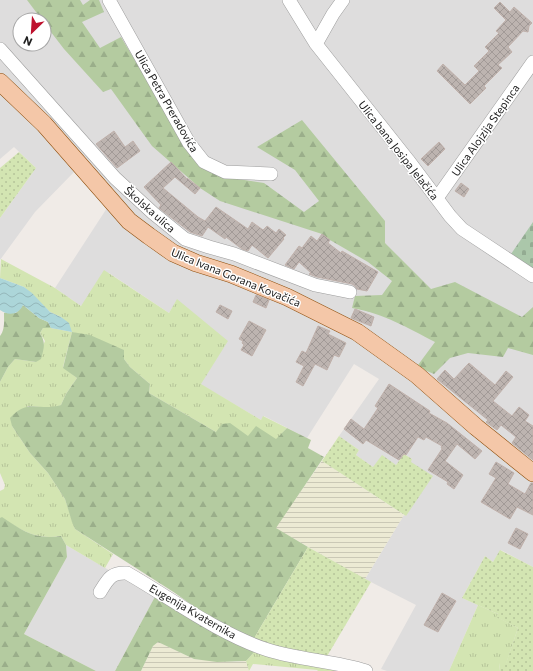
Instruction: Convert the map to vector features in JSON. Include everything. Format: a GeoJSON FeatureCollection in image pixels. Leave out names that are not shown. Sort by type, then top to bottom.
{"type":"FeatureCollection","features":[{"type":"Feature","properties":{"kind":"main road","name":"Ulica Ivana Gorana Kovačića"},"geometry":{"type":"LineString","coordinates":[[0,82],[44,124],[129,221],[149,236],[173,253],[275,292],[312,308],[357,332],[417,375],[476,426],[533,471]]}},
{"type":"Feature","properties":{"kind":"street","name":"Ulica Petra Preradovića"},"geometry":{"type":"LineString","coordinates":[[109,0],[189,143],[204,162],[225,172],[271,174]]}},
{"type":"Feature","properties":{"kind":"street","name":"Ulica bana Josipa Jelačića"},"geometry":{"type":"LineString","coordinates":[[289,0],[316,44],[450,216],[462,229],[533,276]]}},
{"type":"Feature","properties":{"kind":"street"},"geometry":{"type":"LineString","coordinates":[[316,44],[333,14],[343,0]]}},
{"type":"Feature","properties":{"kind":"street","name":"Školska ulica"},"geometry":{"type":"LineString","coordinates":[[0,49],[115,178],[153,213],[185,239],[234,254],[315,285],[350,292]]}},
{"type":"Feature","properties":{"kind":"street","name":"Ulica Alojzija Stepinca"},"geometry":{"type":"LineString","coordinates":[[437,198],[533,62]]}},
{"type":"Feature","properties":{"kind":"street","name":"Eugenija Kvaternika"},"geometry":{"type":"LineString","coordinates":[[100,592],[112,575],[119,572],[127,573],[224,632],[260,647],[281,654],[348,666],[366,671]]}},
{"type":"Feature","properties":{"kind":"shaded area"},"geometry":{"type":"Polygon","coordinates":[[[0,0],[533,0],[533,567],[501,550],[493,562],[485,556],[462,598],[478,605],[449,671],[387,671],[381,669],[416,605],[365,579],[404,515],[406,516],[412,459],[404,454],[396,465],[373,467],[356,455],[359,450],[339,436],[379,379],[354,364],[307,438],[264,416],[261,420],[200,384],[177,300],[169,313],[109,273],[81,306],[55,288],[107,208],[75,171],[35,212],[0,260],[0,218],[36,168],[14,147],[0,159],[0,0]]]}},
{"type":"Feature","properties":{"kind":"shaded area"},"geometry":{"type":"Polygon","coordinates":[[[322,461],[404,515],[365,579],[275,528],[322,461]]]}},
{"type":"Feature","properties":{"kind":"shaded area"},"geometry":{"type":"Polygon","coordinates":[[[66,545],[155,597],[115,671],[96,671],[24,634],[67,557],[66,545]]]}},
{"type":"Feature","properties":{"kind":"shaded area"},"geometry":{"type":"Polygon","coordinates":[[[158,642],[194,659],[236,662],[246,661],[249,671],[141,671],[153,646],[158,642]]]}},
{"type":"Feature","properties":{"kind":"green space"},"geometry":{"type":"Polygon","coordinates":[[[27,0],[80,0],[83,5],[90,0],[99,0],[104,12],[82,22],[100,48],[121,37],[187,148],[231,178],[264,183],[304,212],[319,201],[295,170],[257,147],[302,120],[385,221],[385,243],[431,289],[455,282],[522,317],[533,307],[533,355],[508,348],[503,357],[468,353],[450,358],[434,374],[422,369],[418,365],[435,342],[385,317],[352,308],[355,296],[382,295],[392,281],[368,262],[322,234],[220,201],[200,188],[152,146],[111,89],[103,92],[64,49],[52,33],[52,12],[36,12],[27,0]]]}},
{"type":"Feature","properties":{"kind":"green space"},"geometry":{"type":"Polygon","coordinates":[[[19,152],[36,168],[0,218],[0,168],[19,152]]]}},
{"type":"Feature","properties":{"kind":"green space"},"geometry":{"type":"Polygon","coordinates":[[[533,222],[533,270],[511,254],[533,222]]]}},
{"type":"Feature","properties":{"kind":"green space"},"geometry":{"type":"Polygon","coordinates":[[[1,259],[55,288],[81,306],[104,270],[169,313],[177,299],[228,341],[201,384],[261,420],[263,416],[287,428],[276,440],[216,432],[149,393],[150,384],[130,367],[124,359],[123,350],[72,332],[61,317],[50,312],[24,287],[0,278],[1,259]]]}},
{"type":"Feature","properties":{"kind":"green space"},"geometry":{"type":"Polygon","coordinates":[[[23,305],[39,318],[48,322],[51,328],[43,328],[40,333],[44,346],[41,359],[36,362],[15,359],[8,367],[0,382],[0,336],[2,334],[4,313],[16,313],[23,305]]]}},
{"type":"Feature","properties":{"kind":"green space"},"geometry":{"type":"Polygon","coordinates":[[[43,328],[72,332],[63,367],[77,378],[66,394],[61,405],[53,408],[28,406],[12,426],[30,453],[48,473],[65,499],[75,529],[113,554],[105,568],[66,545],[61,536],[44,537],[36,535],[0,518],[0,491],[4,489],[5,485],[0,473],[0,382],[8,367],[15,359],[36,362],[45,341],[40,333],[43,328]]]}},
{"type":"Feature","properties":{"kind":"green space"},"geometry":{"type":"Polygon","coordinates":[[[72,332],[90,335],[124,350],[124,359],[130,367],[150,384],[149,393],[216,432],[222,424],[230,423],[248,436],[256,426],[276,439],[287,428],[311,440],[308,448],[324,457],[276,528],[308,547],[253,640],[217,623],[175,593],[75,529],[65,499],[48,473],[30,453],[12,426],[10,418],[23,408],[34,406],[53,407],[61,405],[66,394],[77,378],[63,368],[72,332]]]}},
{"type":"Feature","properties":{"kind":"green space"},"geometry":{"type":"Polygon","coordinates":[[[339,436],[359,450],[356,455],[373,467],[382,455],[396,465],[404,454],[412,459],[411,462],[433,476],[406,516],[322,461],[339,436]]]}},
{"type":"Feature","properties":{"kind":"green space"},"geometry":{"type":"Polygon","coordinates":[[[2,517],[23,530],[36,535],[44,537],[61,536],[66,545],[67,557],[24,634],[96,671],[0,671],[0,518],[2,517]]]}},
{"type":"Feature","properties":{"kind":"green space"},"geometry":{"type":"Polygon","coordinates":[[[308,547],[371,582],[326,658],[299,653],[253,640],[308,547]]]}},
{"type":"Feature","properties":{"kind":"green space"},"geometry":{"type":"Polygon","coordinates":[[[500,550],[533,567],[533,671],[499,671],[500,663],[506,663],[518,628],[496,617],[498,614],[462,598],[485,556],[493,562],[500,550]]]}},
{"type":"Feature","properties":{"kind":"green space"},"geometry":{"type":"Polygon","coordinates":[[[157,593],[257,649],[246,661],[217,662],[194,659],[158,642],[153,646],[141,671],[115,671],[157,593]]]}},
{"type":"Feature","properties":{"kind":"green space"},"geometry":{"type":"Polygon","coordinates":[[[478,605],[498,614],[497,617],[518,628],[506,664],[500,663],[499,671],[449,671],[478,605]]]}},
{"type":"Feature","properties":{"kind":"green space"},"geometry":{"type":"Polygon","coordinates":[[[257,649],[360,671],[318,671],[253,664],[249,671],[246,661],[257,649]]]}},
{"type":"Feature","properties":{"kind":"water"},"geometry":{"type":"Polygon","coordinates":[[[0,278],[24,287],[32,293],[50,312],[69,323],[72,332],[51,328],[48,322],[39,318],[23,305],[19,311],[13,314],[0,310],[0,278]]]}},
{"type":"Feature","properties":{"kind":"building"},"geometry":{"type":"Polygon","coordinates":[[[500,2],[510,12],[514,7],[532,23],[529,26],[528,32],[523,31],[508,47],[512,52],[498,65],[502,68],[484,86],[486,88],[470,104],[437,71],[443,64],[465,85],[479,71],[474,66],[489,51],[485,47],[499,33],[496,31],[506,20],[494,8],[500,2]]]}},
{"type":"Feature","properties":{"kind":"building"},"geometry":{"type":"Polygon","coordinates":[[[114,131],[125,147],[133,141],[140,151],[117,168],[96,144],[114,131]]]}},
{"type":"Feature","properties":{"kind":"building"},"geometry":{"type":"Polygon","coordinates":[[[439,142],[445,149],[428,166],[421,159],[439,142]]]}},
{"type":"Feature","properties":{"kind":"building"},"geometry":{"type":"Polygon","coordinates":[[[171,162],[187,179],[200,188],[195,194],[175,177],[163,188],[198,217],[205,221],[216,207],[248,229],[252,222],[263,230],[267,226],[276,233],[279,229],[286,235],[283,238],[284,239],[268,258],[252,245],[248,251],[242,249],[226,237],[225,239],[208,227],[202,236],[190,232],[159,208],[161,205],[144,187],[171,162]]]}},
{"type":"Feature","properties":{"kind":"building"},"geometry":{"type":"Polygon","coordinates":[[[461,183],[469,189],[464,197],[455,191],[461,183]]]}},
{"type":"Feature","properties":{"kind":"building"},"geometry":{"type":"Polygon","coordinates":[[[322,234],[330,240],[328,243],[341,253],[342,251],[378,272],[367,291],[357,289],[352,284],[309,274],[311,273],[299,262],[294,269],[285,265],[299,246],[302,248],[311,236],[317,241],[322,234]]]}},
{"type":"Feature","properties":{"kind":"building"},"geometry":{"type":"Polygon","coordinates":[[[256,295],[269,300],[266,308],[253,302],[256,295]]]}},
{"type":"Feature","properties":{"kind":"building"},"geometry":{"type":"Polygon","coordinates":[[[220,305],[232,311],[228,319],[216,312],[220,305]]]}},
{"type":"Feature","properties":{"kind":"building"},"geometry":{"type":"Polygon","coordinates":[[[355,309],[374,317],[371,326],[351,318],[355,309]]]}},
{"type":"Feature","properties":{"kind":"building"},"geometry":{"type":"Polygon","coordinates":[[[249,321],[266,330],[252,356],[241,350],[244,345],[242,343],[243,341],[239,339],[249,321]]]}},
{"type":"Feature","properties":{"kind":"building"},"geometry":{"type":"Polygon","coordinates":[[[318,326],[330,331],[328,334],[346,343],[339,357],[334,355],[327,370],[315,364],[303,386],[296,382],[304,366],[296,362],[302,351],[306,353],[318,326]]]}},
{"type":"Feature","properties":{"kind":"building"},"geometry":{"type":"Polygon","coordinates":[[[469,363],[495,385],[506,371],[513,377],[493,401],[512,416],[519,407],[529,415],[525,421],[533,426],[533,460],[512,443],[516,437],[501,425],[497,430],[486,422],[488,420],[437,379],[445,370],[454,379],[469,363]]]}},
{"type":"Feature","properties":{"kind":"building"},"geometry":{"type":"Polygon","coordinates":[[[389,384],[430,411],[429,413],[447,423],[482,451],[475,459],[457,444],[445,461],[463,475],[454,489],[447,484],[448,482],[428,470],[442,449],[442,446],[426,437],[424,440],[418,437],[406,455],[404,454],[399,460],[366,440],[363,444],[344,429],[351,419],[364,429],[378,408],[375,406],[389,384]]]}},
{"type":"Feature","properties":{"kind":"building"},"geometry":{"type":"Polygon","coordinates":[[[496,462],[514,473],[508,484],[525,494],[531,483],[533,483],[533,515],[517,507],[510,519],[481,502],[496,478],[489,474],[496,462]]]}},
{"type":"Feature","properties":{"kind":"building"},"geometry":{"type":"Polygon","coordinates":[[[516,528],[528,534],[520,549],[508,543],[516,528]]]}},
{"type":"Feature","properties":{"kind":"building"},"geometry":{"type":"Polygon","coordinates":[[[442,593],[456,601],[438,632],[424,625],[442,593]]]}}]}
